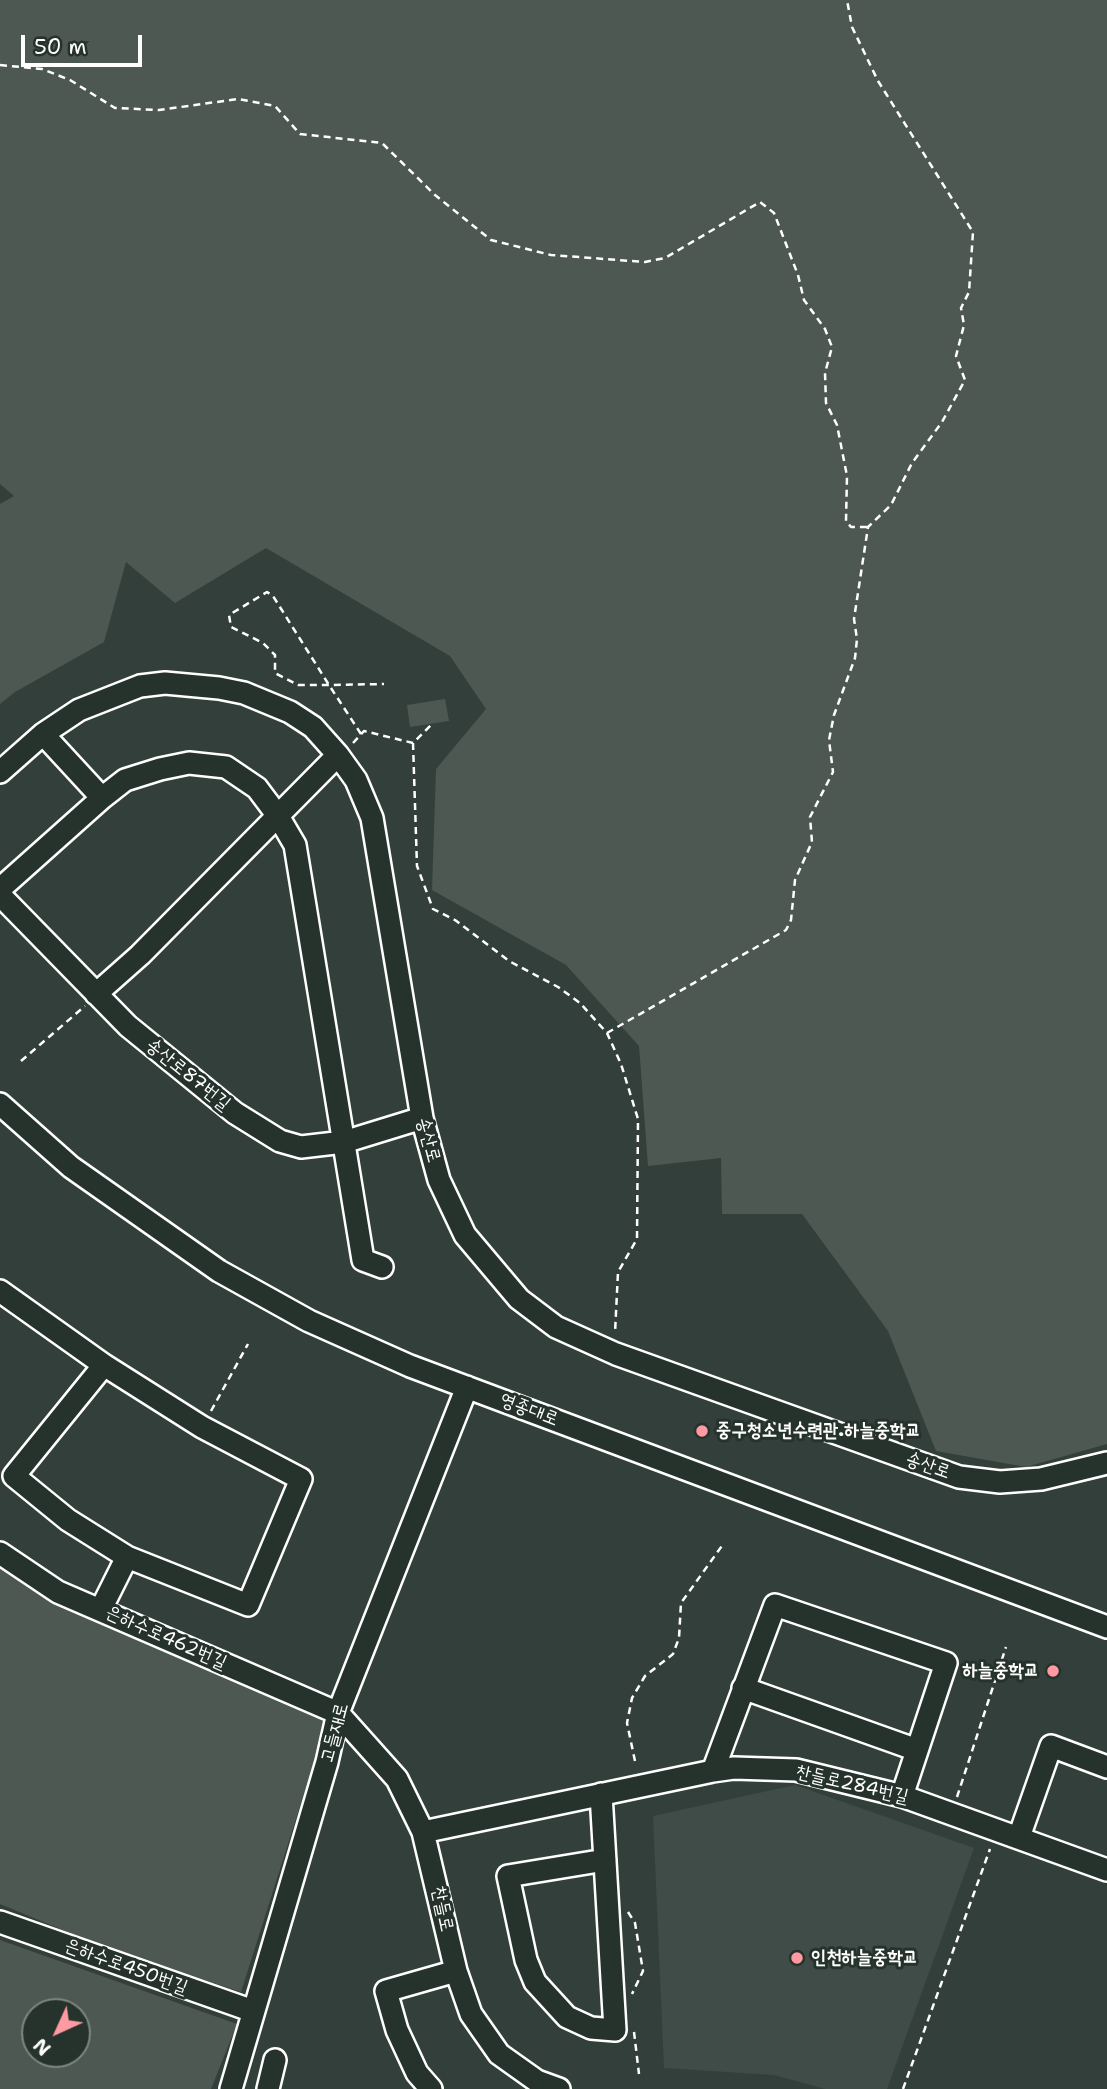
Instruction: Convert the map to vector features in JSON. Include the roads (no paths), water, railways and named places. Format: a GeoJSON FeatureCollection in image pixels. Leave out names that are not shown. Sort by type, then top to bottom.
{"type":"FeatureCollection","features":[{"type":"Feature","properties":{"kind":"street","name":"송산로"},"geometry":{"type":"LineString","coordinates":[[0,772],[43,734],[79,710],[140,686],[165,683],[244,693],[290,712],[343,751],[372,818],[380,852],[422,1118],[439,1180],[465,1235],[519,1299],[556,1327],[616,1354],[959,1477],[1000,1482],[1041,1479],[1107,1463]]}},
{"type":"Feature","properties":{"kind":"street"},"geometry":{"type":"LineString","coordinates":[[43,734],[102,798]]}},
{"type":"Feature","properties":{"kind":"street"},"geometry":{"type":"LineString","coordinates":[[93,998],[140,955],[343,751]]}},
{"type":"Feature","properties":{"kind":"street"},"geometry":{"type":"LineString","coordinates":[[0,889],[125,780],[189,763],[226,767],[257,788],[295,845],[363,1260],[382,1267]]}},
{"type":"Feature","properties":{"kind":"street","name":"송산로87번길"},"geometry":{"type":"LineString","coordinates":[[0,895],[93,998],[235,1113],[280,1141],[301,1147],[344,1142],[422,1118]]}},
{"type":"Feature","properties":{"kind":"street","name":"영종대로"},"geometry":{"type":"LineString","coordinates":[[0,1104],[71,1167],[219,1271],[309,1321],[467,1387],[1107,1627]]}},
{"type":"Feature","properties":{"kind":"street"},"geometry":{"type":"LineString","coordinates":[[0,1291],[104,1365],[202,1427],[301,1479],[248,1605],[127,1557],[68,1520],[14,1476],[104,1365]]}},
{"type":"Feature","properties":{"kind":"street","name":"고들재로"},"geometry":{"type":"LineString","coordinates":[[231,2089],[327,1762],[338,1713],[467,1387]]}},
{"type":"Feature","properties":{"kind":"street"},"geometry":{"type":"LineString","coordinates":[[1080,1471],[1107,1482]]}},
{"type":"Feature","properties":{"kind":"street","name":"은하수로462번길"},"geometry":{"type":"LineString","coordinates":[[0,1553],[58,1592],[338,1713]]}},
{"type":"Feature","properties":{"kind":"street"},"geometry":{"type":"LineString","coordinates":[[102,1609],[127,1557]]}},
{"type":"Feature","properties":{"kind":"street"},"geometry":{"type":"LineString","coordinates":[[713,1771],[775,1605],[946,1663],[902,1796]]}},
{"type":"Feature","properties":{"kind":"street"},"geometry":{"type":"LineString","coordinates":[[743,1688],[917,1750]]}},
{"type":"Feature","properties":{"kind":"street","name":"찬들로"},"geometry":{"type":"LineString","coordinates":[[338,1713],[397,1779],[423,1832],[456,1971],[471,2014],[499,2054],[537,2081],[559,2089]]}},
{"type":"Feature","properties":{"kind":"street"},"geometry":{"type":"LineString","coordinates":[[1019,1837],[1051,1746],[1107,1767]]}},
{"type":"Feature","properties":{"kind":"street","name":"찬들로284번길"},"geometry":{"type":"LineString","coordinates":[[423,1832],[713,1771],[734,1768],[796,1770],[902,1796],[1107,1870]]}},
{"type":"Feature","properties":{"kind":"street"},"geometry":{"type":"LineString","coordinates":[[601,1794],[607,1886],[615,2030],[591,2028],[567,2017],[535,1982],[526,1960],[508,1876],[605,1860]]}},
{"type":"Feature","properties":{"kind":"street","name":"은하수로450번길"},"geometry":{"type":"LineString","coordinates":[[0,1922],[253,2011]]}},
{"type":"Feature","properties":{"kind":"street"},"geometry":{"type":"LineString","coordinates":[[431,2089],[417,2073],[397,2030],[386,1991],[456,1971]]}},
{"type":"Feature","properties":{"kind":"street"},"geometry":{"type":"LineString","coordinates":[[268,2089],[275,2060]]}},
{"type":"Feature","properties":{"kind":"place","name":"중구청소년수련관.하늘중학교"},"geometry":{"type":"Point","coordinates":[702,1431]}},
{"type":"Feature","properties":{"kind":"place","name":"하늘중학교"},"geometry":{"type":"Point","coordinates":[1053,1671]}},
{"type":"Feature","properties":{"kind":"place","name":"인천하늘중학교"},"geometry":{"type":"Point","coordinates":[797,1958]}}]}
